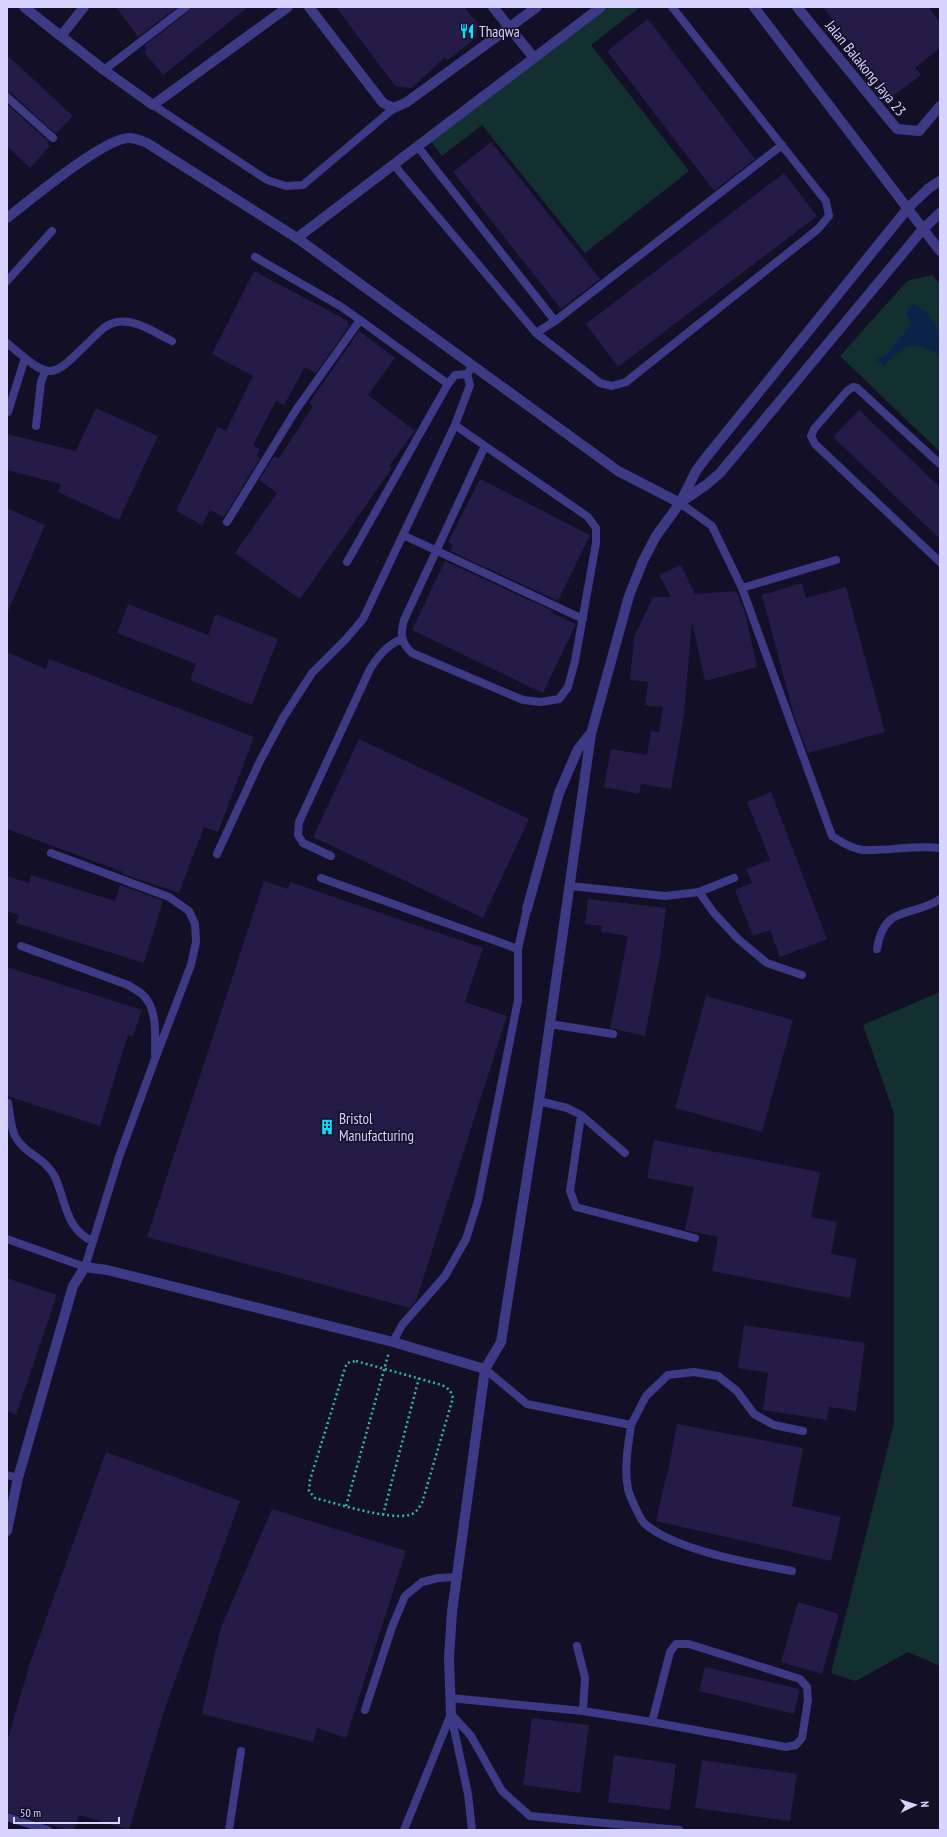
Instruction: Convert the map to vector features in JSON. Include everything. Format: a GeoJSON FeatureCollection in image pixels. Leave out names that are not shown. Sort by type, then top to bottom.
{"type":"FeatureCollection","features":[{"type":"Feature","properties":{"kind":"street"},"geometry":{"type":"LineString","coordinates":[[24,7],[104,70],[153,106],[288,7]]}},
{"type":"Feature","properties":{"kind":"street"},"geometry":{"type":"LineString","coordinates":[[61,36],[84,7]]}},
{"type":"Feature","properties":{"kind":"street"},"geometry":{"type":"LineString","coordinates":[[309,7],[383,104],[394,108],[407,102],[537,7]]}},
{"type":"Feature","properties":{"kind":"street"},"geometry":{"type":"LineString","coordinates":[[493,7],[534,58]]}},
{"type":"Feature","properties":{"kind":"street"},"geometry":{"type":"LineString","coordinates":[[297,238],[601,7]]}},
{"type":"Feature","properties":{"kind":"street"},"geometry":{"type":"LineString","coordinates":[[754,7],[940,251]]}},
{"type":"Feature","properties":{"kind":"street","name":"Jalan Balakong Jaya 23"},"geometry":{"type":"LineString","coordinates":[[797,7],[897,129],[919,131],[940,106]]}},
{"type":"Feature","properties":{"kind":"street"},"geometry":{"type":"LineString","coordinates":[[7,218],[108,144],[129,138],[147,143],[297,238],[377,295],[470,369],[618,471],[680,503]]}},
{"type":"Feature","properties":{"kind":"street"},"geometry":{"type":"LineString","coordinates":[[451,1714],[450,1635],[452,1612],[458,1577],[485,1369],[501,1342],[571,886],[591,734],[629,596],[643,561],[656,536],[680,503],[704,460],[908,208],[929,188],[940,181]]}},
{"type":"Feature","properties":{"kind":"street"},"geometry":{"type":"LineString","coordinates":[[680,503],[720,473],[924,229],[940,214]]}},
{"type":"Feature","properties":{"kind":"street"},"geometry":{"type":"LineString","coordinates":[[527,909],[559,793],[578,749],[591,734]]}},
{"type":"Feature","properties":{"kind":"street"},"geometry":{"type":"LineString","coordinates":[[7,1531],[18,1478],[73,1286],[85,1266],[393,1342],[485,1369]]}},
{"type":"Feature","properties":{"kind":"lane"},"geometry":{"type":"LineString","coordinates":[[104,70],[186,7]]}},
{"type":"Feature","properties":{"kind":"lane"},"geometry":{"type":"LineString","coordinates":[[394,165],[536,333],[600,384],[612,386],[626,382],[818,229],[829,216],[826,201],[672,7]]}},
{"type":"Feature","properties":{"kind":"lane"},"geometry":{"type":"LineString","coordinates":[[7,97],[53,138]]}},
{"type":"Feature","properties":{"kind":"lane"},"geometry":{"type":"LineString","coordinates":[[153,106],[267,180],[286,186],[303,184],[394,108]]}},
{"type":"Feature","properties":{"kind":"lane"},"geometry":{"type":"LineString","coordinates":[[536,333],[555,321],[782,145]]}},
{"type":"Feature","properties":{"kind":"lane"},"geometry":{"type":"LineString","coordinates":[[418,147],[555,321]]}},
{"type":"Feature","properties":{"kind":"lane"},"geometry":{"type":"LineString","coordinates":[[7,281],[52,230]]}},
{"type":"Feature","properties":{"kind":"lane"},"geometry":{"type":"LineString","coordinates":[[255,258],[340,306],[448,384]]}},
{"type":"Feature","properties":{"kind":"lane"},"geometry":{"type":"LineString","coordinates":[[227,522],[296,410],[360,320]]}},
{"type":"Feature","properties":{"kind":"lane"},"geometry":{"type":"LineString","coordinates":[[7,343],[24,358],[45,372],[54,372],[65,366],[105,326],[118,322],[137,324],[172,341]]}},
{"type":"Feature","properties":{"kind":"lane"},"geometry":{"type":"LineString","coordinates":[[8,412],[24,358]]}},
{"type":"Feature","properties":{"kind":"lane"},"geometry":{"type":"LineString","coordinates":[[217,854],[259,763],[283,718],[312,673],[346,639],[363,619],[455,425],[470,385],[470,369],[455,375],[448,384],[347,562]]}},
{"type":"Feature","properties":{"kind":"lane"},"geometry":{"type":"LineString","coordinates":[[36,426],[41,382],[45,372]]}},
{"type":"Feature","properties":{"kind":"lane"},"geometry":{"type":"LineString","coordinates":[[940,464],[856,388],[853,387],[847,391],[814,429],[811,436],[815,444],[940,562]]}},
{"type":"Feature","properties":{"kind":"lane"},"geometry":{"type":"LineString","coordinates":[[455,425],[588,517],[596,528],[596,543],[575,661],[568,687],[559,699],[541,702],[523,700],[412,653],[406,648],[402,639],[404,620],[485,446]]}},
{"type":"Feature","properties":{"kind":"lane"},"geometry":{"type":"LineString","coordinates":[[680,503],[712,526],[742,588],[832,836],[843,844],[862,850],[927,847],[940,848]]}},
{"type":"Feature","properties":{"kind":"lane"},"geometry":{"type":"LineString","coordinates":[[403,534],[583,619]]}},
{"type":"Feature","properties":{"kind":"lane"},"geometry":{"type":"LineString","coordinates":[[742,588],[836,560]]}},
{"type":"Feature","properties":{"kind":"lane"},"geometry":{"type":"LineString","coordinates":[[330,856],[303,842],[298,835],[299,822],[370,669],[380,653],[392,643],[402,639]]}},
{"type":"Feature","properties":{"kind":"lane"},"geometry":{"type":"LineString","coordinates":[[7,1239],[85,1266],[119,1157],[191,965],[196,942],[195,924],[189,911],[170,896],[51,853]]}},
{"type":"Feature","properties":{"kind":"lane"},"geometry":{"type":"LineString","coordinates":[[321,878],[518,949]]}},
{"type":"Feature","properties":{"kind":"lane"},"geometry":{"type":"LineString","coordinates":[[571,886],[665,896],[699,892],[734,878]]}},
{"type":"Feature","properties":{"kind":"lane"},"geometry":{"type":"LineString","coordinates":[[699,892],[714,913],[738,939],[766,963],[802,975]]}},
{"type":"Feature","properties":{"kind":"lane"},"geometry":{"type":"LineString","coordinates":[[878,949],[882,931],[892,919],[905,912],[940,899]]}},
{"type":"Feature","properties":{"kind":"lane"},"geometry":{"type":"LineString","coordinates":[[393,1342],[402,1325],[446,1276],[466,1239],[478,1201],[518,1000],[518,949],[527,909]]}},
{"type":"Feature","properties":{"kind":"lane"},"geometry":{"type":"LineString","coordinates":[[21,946],[128,985],[142,994],[151,1008],[154,1027],[155,1059]]}},
{"type":"Feature","properties":{"kind":"lane"},"geometry":{"type":"LineString","coordinates":[[550,1024],[613,1034]]}},
{"type":"Feature","properties":{"kind":"lane"},"geometry":{"type":"LineString","coordinates":[[539,1101],[567,1108],[581,1115],[625,1153]]}},
{"type":"Feature","properties":{"kind":"lane"},"geometry":{"type":"LineString","coordinates":[[8,1103],[15,1135],[24,1148],[46,1162],[54,1176],[74,1228],[82,1236],[92,1241]]}},
{"type":"Feature","properties":{"kind":"lane"},"geometry":{"type":"LineString","coordinates":[[581,1115],[570,1191],[576,1207],[589,1212],[695,1238]]}},
{"type":"Feature","properties":{"kind":"lane"},"geometry":{"type":"LineString","coordinates":[[485,1369],[527,1404],[631,1425]]}},
{"type":"Feature","properties":{"kind":"lane"},"geometry":{"type":"LineString","coordinates":[[792,1571],[750,1563],[679,1544],[644,1524],[628,1490],[627,1459],[631,1425],[646,1396],[668,1375],[694,1372],[718,1376],[737,1391],[754,1414],[774,1425],[803,1431]]}},
{"type":"Feature","properties":{"kind":"lane"},"geometry":{"type":"LineString","coordinates":[[7,1475],[18,1478]]}},
{"type":"Feature","properties":{"kind":"lane"},"geometry":{"type":"LineString","coordinates":[[365,1710],[392,1627],[405,1596],[422,1582],[438,1578],[458,1577]]}},
{"type":"Feature","properties":{"kind":"lane"},"geometry":{"type":"LineString","coordinates":[[450,1698],[583,1711],[652,1722],[786,1747],[796,1745],[802,1738],[808,1700],[807,1687],[800,1679],[689,1644],[676,1644],[670,1652],[652,1722]]}},
{"type":"Feature","properties":{"kind":"lane"},"geometry":{"type":"LineString","coordinates":[[577,1646],[585,1678],[583,1711]]}},
{"type":"Feature","properties":{"kind":"lane"},"geometry":{"type":"LineString","coordinates":[[404,1830],[451,1714]]}},
{"type":"Feature","properties":{"kind":"lane"},"geometry":{"type":"LineString","coordinates":[[451,1714],[468,1794],[472,1830]]}},
{"type":"Feature","properties":{"kind":"lane"},"geometry":{"type":"LineString","coordinates":[[451,1714],[471,1736],[502,1791],[530,1816],[679,1830]]}},
{"type":"Feature","properties":{"kind":"lane"},"geometry":{"type":"LineString","coordinates":[[229,1830],[241,1751]]}},
{"type":"Feature","properties":{"kind":"lane"},"geometry":{"type":"LineString","coordinates":[[7,1818],[48,1830]]}},
{"type":"Feature","properties":{"kind":"path"},"geometry":{"type":"LineString","coordinates":[[346,1506],[384,1368],[393,1342]]}},
{"type":"Feature","properties":{"kind":"path"},"geometry":{"type":"LineString","coordinates":[[356,1361],[419,1378],[442,1385],[450,1390],[453,1398],[422,1503],[416,1511],[409,1516],[383,1515],[315,1498],[310,1491],[310,1480],[347,1363],[356,1361]]}},
{"type":"Feature","properties":{"kind":"path"},"geometry":{"type":"LineString","coordinates":[[383,1515],[419,1378]]}},
{"type":"Feature","properties":{"kind":"green space"},"geometry":{"type":"Polygon","coordinates":[[[609,7],[639,8],[591,45],[689,171],[585,253],[482,125],[442,156],[431,142],[609,7]]]}},
{"type":"Feature","properties":{"kind":"green space"},"geometry":{"type":"Polygon","coordinates":[[[932,275],[940,284],[940,452],[840,356],[907,281],[932,275]]]}},
{"type":"Feature","properties":{"kind":"green space"},"geometry":{"type":"Polygon","coordinates":[[[940,992],[940,1666],[908,1652],[856,1681],[831,1673],[894,1423],[894,1114],[863,1025],[940,992]]]}},
{"type":"Feature","properties":{"kind":"water"},"geometry":{"type":"Polygon","coordinates":[[[913,304],[925,311],[940,331],[940,357],[933,351],[926,348],[908,345],[883,366],[876,359],[884,357],[911,325],[906,312],[913,304]]]}},
{"type":"Feature","properties":{"kind":"building"},"geometry":{"type":"Polygon","coordinates":[[[116,7],[177,7],[138,37],[116,7]]]}},
{"type":"Feature","properties":{"kind":"building"},"geometry":{"type":"Polygon","coordinates":[[[191,7],[248,7],[163,75],[144,52],[147,49],[144,46],[189,11],[191,7]]]}},
{"type":"Feature","properties":{"kind":"building"},"geometry":{"type":"Polygon","coordinates":[[[336,7],[464,7],[478,24],[476,38],[448,60],[445,57],[412,88],[395,86],[336,7]]]}},
{"type":"Feature","properties":{"kind":"building"},"geometry":{"type":"Polygon","coordinates":[[[823,7],[928,7],[940,22],[940,48],[915,68],[921,75],[892,97],[823,7]]]}},
{"type":"Feature","properties":{"kind":"building"},"geometry":{"type":"Polygon","coordinates":[[[648,19],[755,159],[714,191],[607,51],[648,19]]]}},
{"type":"Feature","properties":{"kind":"building"},"geometry":{"type":"Polygon","coordinates":[[[7,55],[73,116],[56,134],[11,93],[7,92],[7,55]]]}},
{"type":"Feature","properties":{"kind":"building"},"geometry":{"type":"Polygon","coordinates":[[[7,104],[49,142],[47,144],[50,146],[30,168],[7,146],[7,104]]]}},
{"type":"Feature","properties":{"kind":"building"},"geometry":{"type":"Polygon","coordinates":[[[491,142],[600,279],[561,309],[453,172],[491,142]]]}},
{"type":"Feature","properties":{"kind":"building"},"geometry":{"type":"Polygon","coordinates":[[[784,173],[817,216],[618,367],[586,324],[784,173]]]}},
{"type":"Feature","properties":{"kind":"building"},"geometry":{"type":"Polygon","coordinates":[[[254,271],[348,321],[347,323],[350,325],[316,373],[305,367],[284,405],[276,401],[253,445],[260,449],[257,456],[260,458],[224,517],[210,510],[202,525],[176,511],[218,427],[226,431],[253,376],[212,354],[254,271]]]}},
{"type":"Feature","properties":{"kind":"building"},"geometry":{"type":"Polygon","coordinates":[[[359,331],[395,358],[368,395],[415,431],[389,466],[392,468],[300,599],[235,553],[277,493],[259,480],[274,456],[279,458],[313,406],[309,403],[359,331]]]}},
{"type":"Feature","properties":{"kind":"building"},"geometry":{"type":"Polygon","coordinates":[[[96,408],[158,436],[119,520],[58,492],[61,484],[7,470],[7,434],[76,451],[96,408]]]}},
{"type":"Feature","properties":{"kind":"building"},"geometry":{"type":"Polygon","coordinates":[[[859,410],[940,487],[940,539],[833,437],[859,410]]]}},
{"type":"Feature","properties":{"kind":"building"},"geometry":{"type":"Polygon","coordinates":[[[480,479],[590,535],[558,601],[450,551],[453,545],[448,542],[480,479]]]}},
{"type":"Feature","properties":{"kind":"building"},"geometry":{"type":"Polygon","coordinates":[[[7,508],[45,525],[7,614],[7,508]]]}},
{"type":"Feature","properties":{"kind":"building"},"geometry":{"type":"Polygon","coordinates":[[[445,561],[553,611],[552,613],[576,624],[543,693],[412,630],[445,561]]]}},
{"type":"Feature","properties":{"kind":"building"},"geometry":{"type":"Polygon","coordinates":[[[681,565],[695,594],[736,591],[745,612],[757,667],[705,681],[692,622],[684,714],[671,789],[641,784],[639,794],[604,787],[611,749],[647,755],[651,731],[659,732],[663,707],[645,705],[648,682],[630,680],[634,637],[653,597],[671,597],[659,575],[681,565]]]}},
{"type":"Feature","properties":{"kind":"building"},"geometry":{"type":"Polygon","coordinates":[[[802,583],[806,598],[846,587],[885,732],[808,753],[794,716],[762,595],[802,583]]]}},
{"type":"Feature","properties":{"kind":"building"},"geometry":{"type":"Polygon","coordinates":[[[128,604],[208,635],[216,614],[278,639],[252,705],[190,680],[196,664],[117,633],[128,604]]]}},
{"type":"Feature","properties":{"kind":"building"},"geometry":{"type":"Polygon","coordinates":[[[7,652],[46,669],[49,659],[254,737],[218,832],[204,827],[179,893],[123,874],[123,872],[7,829],[7,652]]]}},
{"type":"Feature","properties":{"kind":"building"},"geometry":{"type":"Polygon","coordinates":[[[359,739],[529,819],[483,918],[313,837],[359,739]]]}},
{"type":"Feature","properties":{"kind":"building"},"geometry":{"type":"Polygon","coordinates":[[[771,792],[827,939],[780,957],[770,930],[753,936],[735,890],[752,883],[746,869],[770,860],[747,802],[771,792]]]}},
{"type":"Feature","properties":{"kind":"building"},"geometry":{"type":"Polygon","coordinates":[[[31,875],[115,901],[120,885],[163,901],[144,963],[16,923],[19,915],[7,911],[7,876],[29,883],[31,875]]]}},
{"type":"Feature","properties":{"kind":"building","name":"Bristol Manufacturing"},"geometry":{"type":"Polygon","coordinates":[[[264,881],[288,889],[290,882],[483,948],[465,1002],[507,1016],[416,1301],[410,1308],[147,1237],[264,881]]]}},
{"type":"Feature","properties":{"kind":"building"},"geometry":{"type":"Polygon","coordinates":[[[588,899],[666,908],[660,956],[645,1036],[610,1028],[628,936],[601,932],[602,926],[585,924],[588,899]]]}},
{"type":"Feature","properties":{"kind":"building"},"geometry":{"type":"Polygon","coordinates":[[[7,967],[142,1010],[133,1036],[128,1035],[100,1126],[7,1096],[7,967]]]}},
{"type":"Feature","properties":{"kind":"building"},"geometry":{"type":"Polygon","coordinates":[[[706,996],[793,1020],[762,1132],[675,1108],[706,996]]]}},
{"type":"Feature","properties":{"kind":"building"},"geometry":{"type":"Polygon","coordinates":[[[654,1140],[820,1172],[811,1217],[837,1222],[831,1254],[857,1259],[850,1298],[712,1271],[718,1237],[685,1230],[694,1187],[647,1178],[654,1140]]]}},
{"type":"Feature","properties":{"kind":"building"},"geometry":{"type":"Polygon","coordinates":[[[7,1278],[57,1295],[16,1415],[7,1411],[7,1278]]]}},
{"type":"Feature","properties":{"kind":"building"},"geometry":{"type":"Polygon","coordinates":[[[744,1325],[865,1343],[856,1411],[829,1407],[827,1420],[763,1410],[768,1373],[738,1368],[744,1325]]]}},
{"type":"Feature","properties":{"kind":"building"},"geometry":{"type":"Polygon","coordinates":[[[677,1424],[803,1448],[792,1506],[841,1517],[831,1561],[656,1521],[667,1477],[677,1424]]]}},
{"type":"Feature","properties":{"kind":"building"},"geometry":{"type":"Polygon","coordinates":[[[106,1452],[240,1501],[165,1708],[129,1830],[79,1815],[74,1830],[68,1830],[7,1812],[7,1742],[30,1663],[106,1452]]]}},
{"type":"Feature","properties":{"kind":"building"},"geometry":{"type":"Polygon","coordinates":[[[272,1509],[406,1551],[346,1738],[317,1728],[313,1742],[202,1714],[220,1630],[272,1509]]]}},
{"type":"Feature","properties":{"kind":"building"},"geometry":{"type":"Polygon","coordinates":[[[798,1602],[839,1614],[822,1674],[781,1662],[798,1602]]]}},
{"type":"Feature","properties":{"kind":"building"},"geometry":{"type":"Polygon","coordinates":[[[705,1667],[800,1689],[794,1714],[699,1691],[705,1667]]]}},
{"type":"Feature","properties":{"kind":"building"},"geometry":{"type":"Polygon","coordinates":[[[532,1718],[589,1725],[580,1793],[523,1785],[532,1718]]]}},
{"type":"Feature","properties":{"kind":"building"},"geometry":{"type":"Polygon","coordinates":[[[614,1755],[676,1764],[670,1810],[608,1802],[614,1755]]]}},
{"type":"Feature","properties":{"kind":"building"},"geometry":{"type":"Polygon","coordinates":[[[702,1760],[797,1774],[790,1821],[695,1808],[702,1760]]]}},
{"type":"Feature","properties":{"kind":"place","name":"Thaqwa"},"geometry":{"type":"Point","coordinates":[467,31]}},
{"type":"Feature","properties":{"kind":"place","name":"Bristol Manufacturing"},"geometry":{"type":"Point","coordinates":[327,1127]}}]}
